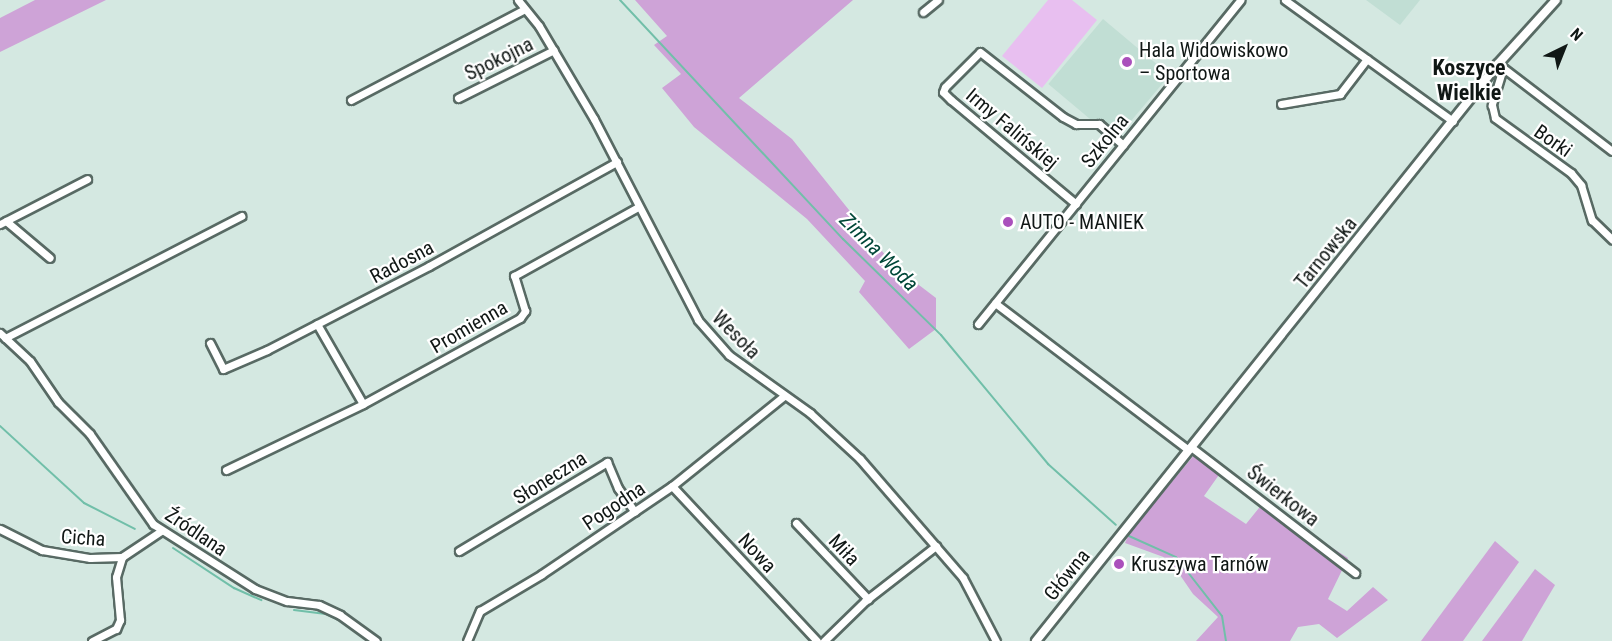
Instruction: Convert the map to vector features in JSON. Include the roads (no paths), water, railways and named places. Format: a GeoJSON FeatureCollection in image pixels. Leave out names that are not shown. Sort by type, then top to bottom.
{"type":"FeatureCollection","features":[{"type":"Feature","properties":{"kind":"street","name":"Wesoła"},"geometry":{"type":"LineString","coordinates":[[518,0],[554,50],[617,162],[638,207],[698,320],[729,355],[833,432],[963,578],[996,641]]}},
{"type":"Feature","properties":{"kind":"street"},"geometry":{"type":"LineString","coordinates":[[923,12],[938,0]]}},
{"type":"Feature","properties":{"kind":"street","name":"Szkolna"},"geometry":{"type":"LineString","coordinates":[[978,324],[1240,0]]}},
{"type":"Feature","properties":{"kind":"street"},"geometry":{"type":"LineString","coordinates":[[1285,0],[1453,121]]}},
{"type":"Feature","properties":{"kind":"street","name":"Tarnowska"},"geometry":{"type":"LineString","coordinates":[[1125,530],[1453,121],[1556,0]]}},
{"type":"Feature","properties":{"kind":"street"},"geometry":{"type":"LineString","coordinates":[[351,100],[525,9]]}},
{"type":"Feature","properties":{"kind":"street","name":"Spokojna"},"geometry":{"type":"LineString","coordinates":[[458,98],[554,50]]}},
{"type":"Feature","properties":{"kind":"street","name":"Irmy Falińskiej"},"geometry":{"type":"LineString","coordinates":[[1076,204],[943,92],[980,52],[1064,117],[1076,124],[1099,124],[1123,145]]}},
{"type":"Feature","properties":{"kind":"street"},"geometry":{"type":"LineString","coordinates":[[1281,104],[1340,94],[1366,59]]}},
{"type":"Feature","properties":{"kind":"street"},"geometry":{"type":"LineString","coordinates":[[1501,66],[1612,151]]}},
{"type":"Feature","properties":{"kind":"street","name":"Borki"},"geometry":{"type":"LineString","coordinates":[[1501,66],[1492,105],[1495,118],[1571,173],[1581,185],[1592,220],[1612,239]]}},
{"type":"Feature","properties":{"kind":"street","name":"Radosna"},"geometry":{"type":"LineString","coordinates":[[210,344],[223,369],[317,324],[617,162]]}},
{"type":"Feature","properties":{"kind":"street"},"geometry":{"type":"LineString","coordinates":[[50,258],[3,222],[87,179]]}},
{"type":"Feature","properties":{"kind":"street","name":"Promienna"},"geometry":{"type":"LineString","coordinates":[[226,470],[363,404],[520,318],[525,311],[514,285],[514,276],[638,207]]}},
{"type":"Feature","properties":{"kind":"street"},"geometry":{"type":"LineString","coordinates":[[3,335],[241,216]]}},
{"type":"Feature","properties":{"kind":"street"},"geometry":{"type":"LineString","coordinates":[[995,303],[1190,448]]}},
{"type":"Feature","properties":{"kind":"street"},"geometry":{"type":"LineString","coordinates":[[317,324],[363,404]]}},
{"type":"Feature","properties":{"kind":"street","name":"Źródlana"},"geometry":{"type":"LineString","coordinates":[[3,335],[30,360],[58,402],[90,434],[145,516],[161,531],[255,590],[287,602],[319,605],[340,615],[375,641]]}},
{"type":"Feature","properties":{"kind":"street","name":"Pogodna"},"geometry":{"type":"LineString","coordinates":[[467,641],[480,611],[672,486],[784,396]]}},
{"type":"Feature","properties":{"kind":"street","name":"Świerkowa"},"geometry":{"type":"LineString","coordinates":[[1190,448],[1355,573]]}},
{"type":"Feature","properties":{"kind":"street","name":"Słoneczna"},"geometry":{"type":"LineString","coordinates":[[459,551],[607,462],[618,488],[635,512]]}},
{"type":"Feature","properties":{"kind":"street","name":"Nowa"},"geometry":{"type":"LineString","coordinates":[[672,486],[817,641]]}},
{"type":"Feature","properties":{"kind":"street","name":"Miła"},"geometry":{"type":"LineString","coordinates":[[796,523],[868,599]]}},
{"type":"Feature","properties":{"kind":"street","name":"Cicha"},"geometry":{"type":"LineString","coordinates":[[0,529],[61,555],[122,557],[161,531]]}},
{"type":"Feature","properties":{"kind":"street","name":"Główna"},"geometry":{"type":"LineString","coordinates":[[1036,641],[1125,530]]}},
{"type":"Feature","properties":{"kind":"street"},"geometry":{"type":"LineString","coordinates":[[824,641],[868,599],[936,546]]}},
{"type":"Feature","properties":{"kind":"street"},"geometry":{"type":"LineString","coordinates":[[92,641],[116,629],[120,620],[116,577],[122,557]]}},
{"type":"Feature","properties":{"kind":"waterway","name":"Zimna Woda"},"geometry":{"type":"LineString","coordinates":[[620,0],[843,239],[941,335],[1048,464],[1116,525]]}},
{"type":"Feature","properties":{"kind":"waterway"},"geometry":{"type":"LineString","coordinates":[[0,426],[84,503],[135,529]]}},
{"type":"Feature","properties":{"kind":"waterway","name":"Zimna Woda"},"geometry":{"type":"LineString","coordinates":[[1129,536],[1176,557],[1222,616],[1226,641]]}},
{"type":"Feature","properties":{"kind":"waterway"},"geometry":{"type":"LineString","coordinates":[[173,548],[234,588],[261,600]]}},
{"type":"Feature","properties":{"kind":"waterway"},"geometry":{"type":"LineString","coordinates":[[294,610],[326,614],[347,624],[368,641]]}},
{"type":"Feature","properties":{"kind":"place","name":"Hala Widowiskowo – Sportowa"},"geometry":{"type":"Point","coordinates":[1127,62]}},
{"type":"Feature","properties":{"kind":"place","name":"AUTO - MANIEK"},"geometry":{"type":"Point","coordinates":[1008,222]}},
{"type":"Feature","properties":{"kind":"place","name":"Kruszywa Tarnów"},"geometry":{"type":"Point","coordinates":[1119,564]}},
{"type":"Feature","properties":{"kind":"district","name":"Koszyce Wielkie"},"geometry":{"type":"Point","coordinates":[1469,80]}}]}
